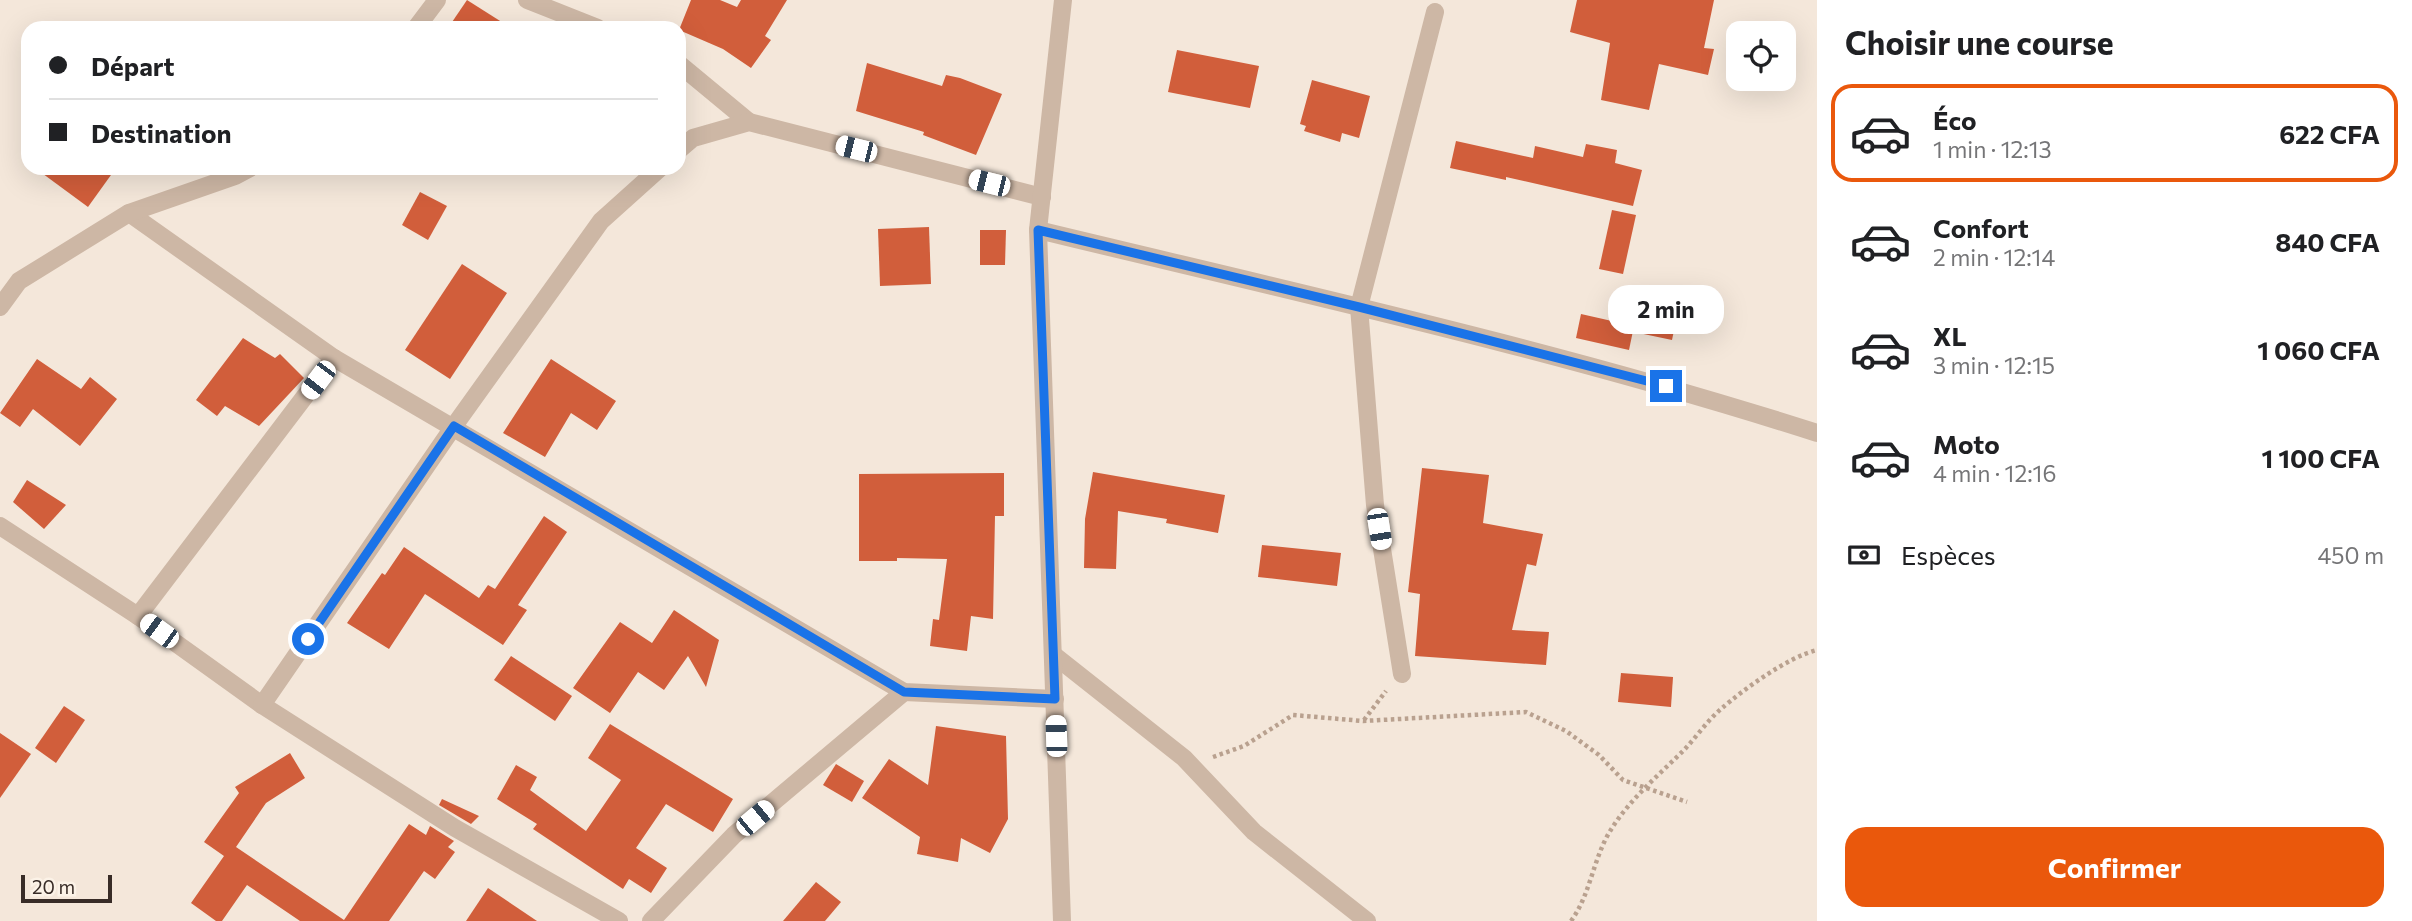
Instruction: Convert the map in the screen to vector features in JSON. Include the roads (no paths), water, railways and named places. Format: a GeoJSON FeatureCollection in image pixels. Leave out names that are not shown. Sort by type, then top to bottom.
{"type":"FeatureCollection","features":[{"type":"Feature","properties":{"kind":"street"},"geometry":{"type":"LineString","coordinates":[[421,21],[437,0]]}},
{"type":"Feature","properties":{"kind":"street"},"geometry":{"type":"LineString","coordinates":[[527,0],[580,21]]}},
{"type":"Feature","properties":{"kind":"street"},"geometry":{"type":"LineString","coordinates":[[1062,921],[1055,656],[1038,230],[1063,0]]}},
{"type":"Feature","properties":{"kind":"street"},"geometry":{"type":"LineString","coordinates":[[1402,674],[1375,505],[1359,307],[1435,12]]}},
{"type":"Feature","properties":{"kind":"street"},"geometry":{"type":"LineString","coordinates":[[686,70],[749,122],[1042,197]]}},
{"type":"Feature","properties":{"kind":"street"},"geometry":{"type":"LineString","coordinates":[[686,144],[693,138],[749,122]]}},
{"type":"Feature","properties":{"kind":"street"},"geometry":{"type":"LineString","coordinates":[[0,307],[19,281],[129,213],[237,175]]}},
{"type":"Feature","properties":{"kind":"street"},"geometry":{"type":"LineString","coordinates":[[262,705],[454,426],[601,222],[652,175]]}},
{"type":"Feature","properties":{"kind":"street"},"geometry":{"type":"LineString","coordinates":[[129,213],[334,359],[454,426],[904,692],[1055,699]]}},
{"type":"Feature","properties":{"kind":"street"},"geometry":{"type":"LineString","coordinates":[[1038,230],[1359,307],[1692,393],[1817,433]]}},
{"type":"Feature","properties":{"kind":"street"},"geometry":{"type":"LineString","coordinates":[[138,616],[334,359]]}},
{"type":"Feature","properties":{"kind":"street"},"geometry":{"type":"LineString","coordinates":[[0,526],[138,616],[262,705],[455,828],[619,921]]}},
{"type":"Feature","properties":{"kind":"street"},"geometry":{"type":"LineString","coordinates":[[1055,656],[1184,758],[1254,832],[1367,921]]}},
{"type":"Feature","properties":{"kind":"street"},"geometry":{"type":"LineString","coordinates":[[651,921],[734,835],[904,692]]}}]}
